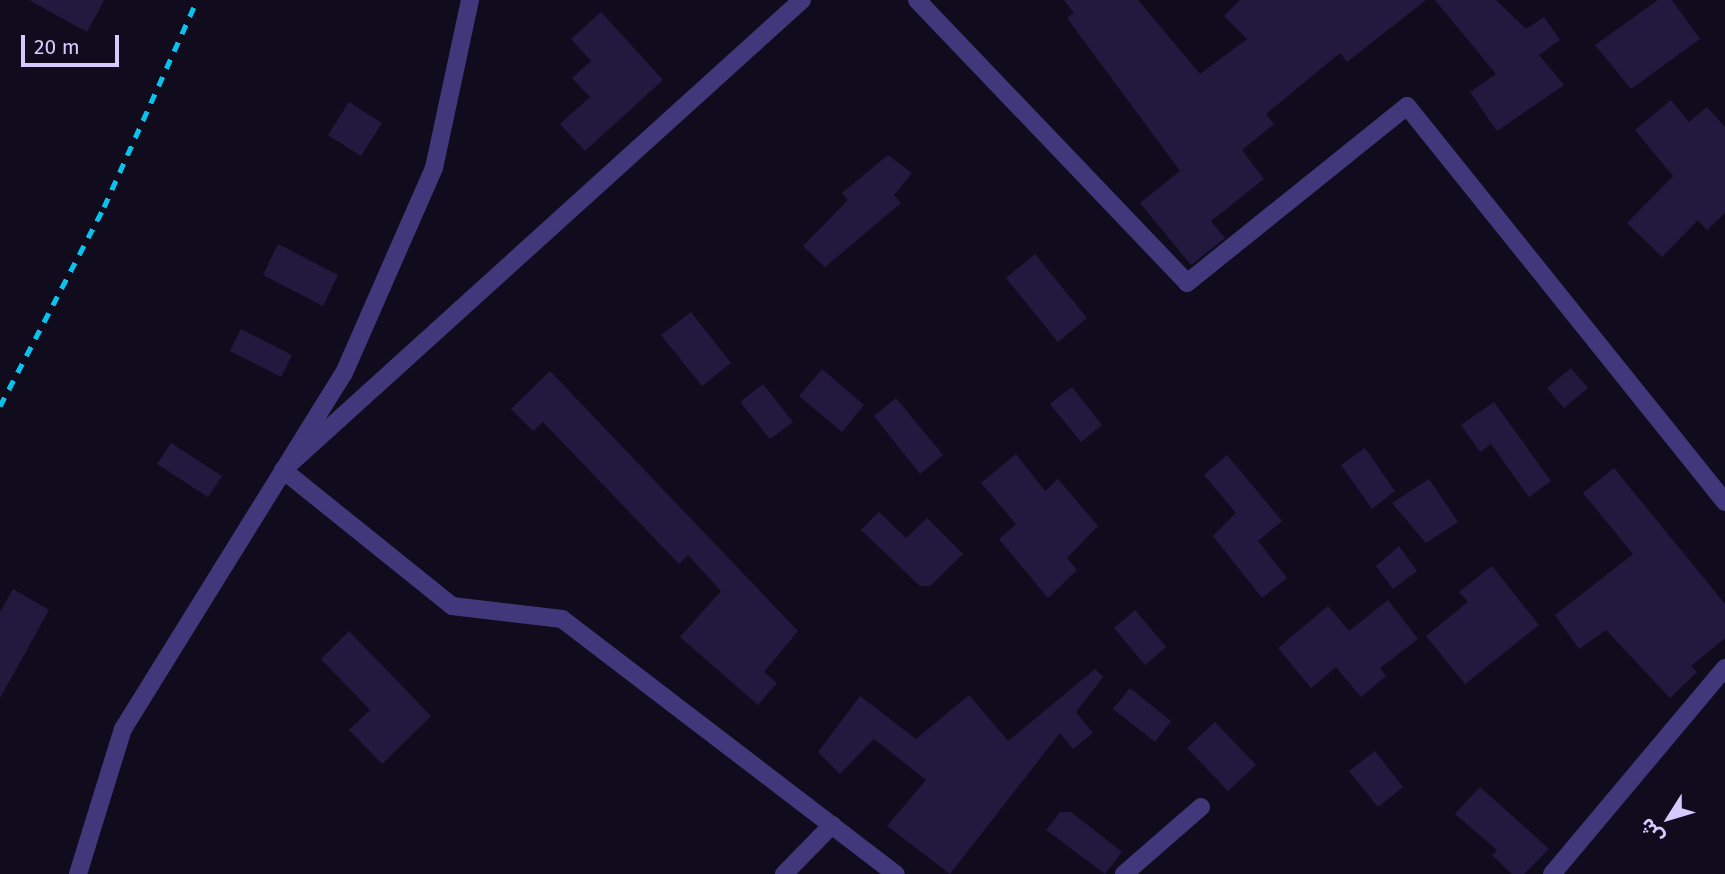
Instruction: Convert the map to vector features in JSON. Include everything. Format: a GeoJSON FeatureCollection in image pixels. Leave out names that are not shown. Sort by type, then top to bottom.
{"type":"FeatureCollection","features":[{"type":"Feature","properties":{"kind":"street"},"geometry":{"type":"LineString","coordinates":[[78,874],[122,729],[344,373],[434,168],[470,0]]}},
{"type":"Feature","properties":{"kind":"street"},"geometry":{"type":"LineString","coordinates":[[283,470],[802,0]]}},
{"type":"Feature","properties":{"kind":"street"},"geometry":{"type":"LineString","coordinates":[[917,0],[1187,282],[1407,106],[1725,502]]}},
{"type":"Feature","properties":{"kind":"street"},"geometry":{"type":"LineString","coordinates":[[283,470],[452,606],[562,619],[896,874]]}},
{"type":"Feature","properties":{"kind":"street"},"geometry":{"type":"LineString","coordinates":[[1552,874],[1725,668]]}},
{"type":"Feature","properties":{"kind":"street"},"geometry":{"type":"LineString","coordinates":[[1124,874],[1201,807]]}},
{"type":"Feature","properties":{"kind":"street"},"geometry":{"type":"LineString","coordinates":[[784,874],[832,825]]}},
{"type":"Feature","properties":{"kind":"building"},"geometry":{"type":"Polygon","coordinates":[[[29,0],[104,0],[87,32],[29,0]]]}},
{"type":"Feature","properties":{"kind":"building"},"geometry":{"type":"Polygon","coordinates":[[[1064,0],[1138,0],[1200,74],[1247,39],[1224,16],[1240,0],[1426,0],[1347,62],[1340,53],[1266,114],[1274,124],[1242,150],[1264,179],[1211,221],[1225,238],[1191,265],[1140,203],[1180,171],[1067,18],[1074,13],[1064,0]]]}},
{"type":"Feature","properties":{"kind":"building"},"geometry":{"type":"Polygon","coordinates":[[[1435,0],[1496,0],[1526,29],[1544,17],[1560,40],[1539,55],[1564,85],[1497,131],[1470,92],[1496,74],[1435,0]]]}},
{"type":"Feature","properties":{"kind":"building"},"geometry":{"type":"Polygon","coordinates":[[[1658,0],[1672,0],[1700,39],[1631,89],[1595,45],[1658,0]]]}},
{"type":"Feature","properties":{"kind":"building"},"geometry":{"type":"Polygon","coordinates":[[[601,12],[663,80],[585,151],[560,124],[590,97],[572,78],[591,61],[571,39],[601,12]]]}},
{"type":"Feature","properties":{"kind":"building"},"geometry":{"type":"Polygon","coordinates":[[[1671,100],[1689,122],[1707,107],[1725,127],[1725,213],[1707,230],[1698,220],[1662,257],[1627,223],[1673,176],[1635,130],[1671,100]]]}},
{"type":"Feature","properties":{"kind":"building"},"geometry":{"type":"Polygon","coordinates":[[[349,102],[382,123],[361,156],[328,135],[349,102]]]}},
{"type":"Feature","properties":{"kind":"building"},"geometry":{"type":"Polygon","coordinates":[[[888,155],[912,173],[894,195],[901,203],[825,267],[803,246],[848,200],[842,193],[888,155]]]}},
{"type":"Feature","properties":{"kind":"building"},"geometry":{"type":"Polygon","coordinates":[[[278,244],[338,275],[323,306],[263,275],[278,244]]]}},
{"type":"Feature","properties":{"kind":"building"},"geometry":{"type":"Polygon","coordinates":[[[1035,254],[1087,318],[1058,342],[1006,278],[1035,254]]]}},
{"type":"Feature","properties":{"kind":"building"},"geometry":{"type":"Polygon","coordinates":[[[691,312],[731,363],[702,386],[661,335],[691,312]]]}},
{"type":"Feature","properties":{"kind":"building"},"geometry":{"type":"Polygon","coordinates":[[[241,329],[292,355],[281,377],[230,351],[241,329]]]}},
{"type":"Feature","properties":{"kind":"building"},"geometry":{"type":"Polygon","coordinates":[[[1571,368],[1588,388],[1564,408],[1547,388],[1571,368]]]}},
{"type":"Feature","properties":{"kind":"building"},"geometry":{"type":"Polygon","coordinates":[[[822,369],[864,405],[842,432],[799,396],[822,369]]]}},
{"type":"Feature","properties":{"kind":"building"},"geometry":{"type":"Polygon","coordinates":[[[550,371],[798,631],[764,672],[777,683],[758,705],[680,637],[721,591],[688,555],[679,564],[543,422],[533,431],[511,409],[550,371]]]}},
{"type":"Feature","properties":{"kind":"building"},"geometry":{"type":"Polygon","coordinates":[[[763,384],[793,422],[770,439],[740,402],[763,384]]]}},
{"type":"Feature","properties":{"kind":"building"},"geometry":{"type":"Polygon","coordinates":[[[1072,387],[1102,425],[1081,442],[1050,404],[1072,387]]]}},
{"type":"Feature","properties":{"kind":"building"},"geometry":{"type":"Polygon","coordinates":[[[896,398],[943,455],[920,474],[874,416],[896,398]]]}},
{"type":"Feature","properties":{"kind":"building"},"geometry":{"type":"Polygon","coordinates":[[[1494,402],[1551,481],[1529,497],[1491,444],[1480,452],[1461,425],[1494,402]]]}},
{"type":"Feature","properties":{"kind":"building"},"geometry":{"type":"Polygon","coordinates":[[[171,443],[222,476],[208,497],[157,464],[171,443]]]}},
{"type":"Feature","properties":{"kind":"building"},"geometry":{"type":"Polygon","coordinates":[[[1365,448],[1395,491],[1372,509],[1341,465],[1365,448]]]}},
{"type":"Feature","properties":{"kind":"building"},"geometry":{"type":"Polygon","coordinates":[[[1016,454],[1045,491],[1058,479],[1098,526],[1067,558],[1077,570],[1048,598],[999,539],[1016,524],[981,483],[1016,454]]]}},
{"type":"Feature","properties":{"kind":"building"},"geometry":{"type":"Polygon","coordinates":[[[1227,455],[1282,521],[1258,541],[1287,578],[1262,598],[1213,536],[1236,513],[1204,475],[1227,455]]]}},
{"type":"Feature","properties":{"kind":"building"},"geometry":{"type":"Polygon","coordinates":[[[1614,468],[1725,604],[1725,638],[1691,666],[1697,672],[1670,698],[1606,630],[1579,649],[1555,615],[1633,554],[1583,493],[1614,468]]]}},
{"type":"Feature","properties":{"kind":"building"},"geometry":{"type":"Polygon","coordinates":[[[1429,479],[1458,522],[1426,543],[1392,503],[1429,479]]]}},
{"type":"Feature","properties":{"kind":"building"},"geometry":{"type":"Polygon","coordinates":[[[879,512],[906,538],[927,518],[963,554],[930,586],[920,586],[861,530],[879,512]]]}},
{"type":"Feature","properties":{"kind":"building"},"geometry":{"type":"Polygon","coordinates":[[[1399,546],[1417,571],[1393,589],[1376,566],[1399,546]]]}},
{"type":"Feature","properties":{"kind":"building"},"geometry":{"type":"Polygon","coordinates":[[[1492,566],[1539,625],[1465,684],[1426,636],[1468,602],[1459,592],[1492,566]]]}},
{"type":"Feature","properties":{"kind":"building"},"geometry":{"type":"Polygon","coordinates":[[[13,589],[49,610],[0,698],[0,612],[13,589]]]}},
{"type":"Feature","properties":{"kind":"building"},"geometry":{"type":"Polygon","coordinates":[[[1388,600],[1418,639],[1380,668],[1386,676],[1361,697],[1336,667],[1311,688],[1278,648],[1328,606],[1349,631],[1388,600]]]}},
{"type":"Feature","properties":{"kind":"building"},"geometry":{"type":"Polygon","coordinates":[[[1135,610],[1166,647],[1145,665],[1114,628],[1135,610]]]}},
{"type":"Feature","properties":{"kind":"building"},"geometry":{"type":"Polygon","coordinates":[[[349,631],[431,716],[382,764],[349,730],[370,710],[321,659],[349,631]]]}},
{"type":"Feature","properties":{"kind":"building"},"geometry":{"type":"Polygon","coordinates":[[[1095,669],[1103,677],[1076,712],[1093,733],[1073,749],[1060,733],[950,874],[887,826],[926,780],[874,739],[840,774],[818,752],[860,696],[916,739],[969,695],[1008,741],[1095,669]]]}},
{"type":"Feature","properties":{"kind":"building"},"geometry":{"type":"Polygon","coordinates":[[[1130,688],[1171,721],[1155,742],[1113,709],[1130,688]]]}},
{"type":"Feature","properties":{"kind":"building"},"geometry":{"type":"Polygon","coordinates":[[[1215,722],[1256,765],[1228,791],[1187,748],[1215,722]]]}},
{"type":"Feature","properties":{"kind":"building"},"geometry":{"type":"Polygon","coordinates":[[[1375,751],[1403,787],[1378,807],[1349,771],[1375,751]]]}},
{"type":"Feature","properties":{"kind":"building"},"geometry":{"type":"Polygon","coordinates":[[[1480,787],[1549,849],[1524,874],[1512,874],[1492,855],[1497,850],[1455,814],[1480,787]]]}},
{"type":"Feature","properties":{"kind":"building"},"geometry":{"type":"Polygon","coordinates":[[[1060,812],[1071,812],[1122,852],[1105,874],[1046,830],[1060,812]]]}},
{"type":"Feature","properties":{"kind":"railway"},"geometry":{"type":"LineString","coordinates":[[0,406],[104,207],[197,0]]}}]}
